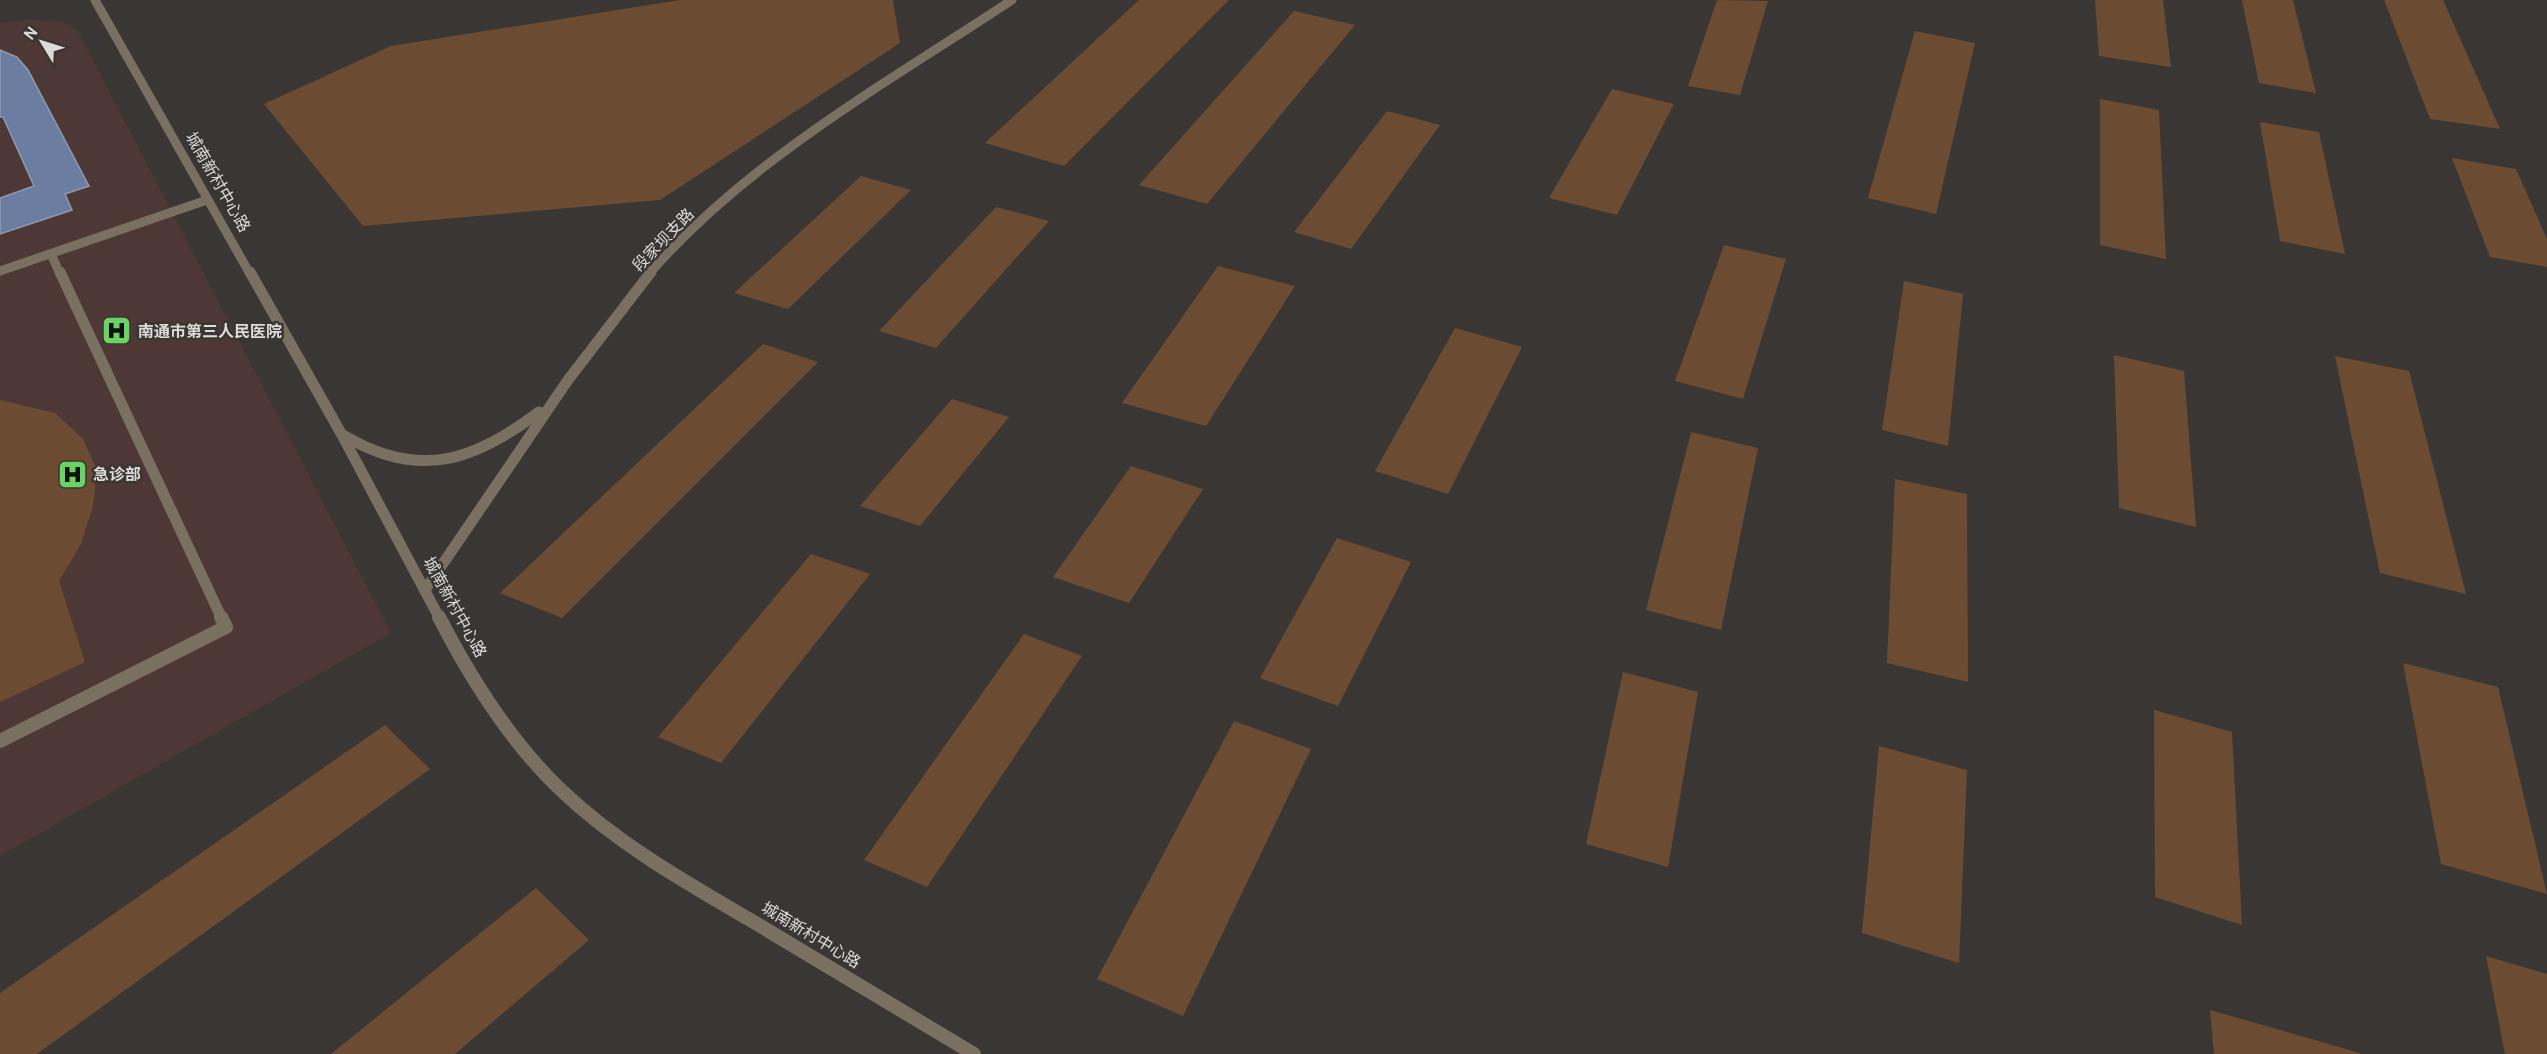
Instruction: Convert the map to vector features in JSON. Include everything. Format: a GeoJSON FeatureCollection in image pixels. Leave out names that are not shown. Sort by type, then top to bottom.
{"type":"FeatureCollection","features":[{"type":"Feature","properties":{"kind":"street","name":"城南新村中心路"},"geometry":{"type":"LineString","coordinates":[[95,0],[342,435],[460,657],[514,736],[560,789],[609,833],[664,869],[974,1054]]}},
{"type":"Feature","properties":{"kind":"street","name":"段家坝支路"},"geometry":{"type":"LineString","coordinates":[[425,590],[550,404],[628,298],[681,240],[739,187],[846,110],[1012,0]]}},
{"type":"Feature","properties":{"kind":"street"},"geometry":{"type":"LineString","coordinates":[[0,271],[207,200]]}},
{"type":"Feature","properties":{"kind":"street"},"geometry":{"type":"LineString","coordinates":[[0,741],[226,627],[51,254]]}},
{"type":"Feature","properties":{"kind":"street"},"geometry":{"type":"LineString","coordinates":[[342,435],[376,455],[408,462],[439,460],[461,456],[491,445],[522,427],[550,404]]}},
{"type":"Feature","properties":{"kind":"shaded area","name":"南通市第三人民医院"},"geometry":{"type":"Polygon","coordinates":[[[30,19],[62,22],[77,30],[391,633],[0,856],[0,23],[30,19]]]}},
{"type":"Feature","properties":{"kind":"water"},"geometry":{"type":"Polygon","coordinates":[[[0,50],[17,57],[28,70],[89,186],[65,194],[72,210],[0,234],[0,198],[34,186],[3,117],[0,117],[0,50]]]}},
{"type":"Feature","properties":{"kind":"building"},"geometry":{"type":"Polygon","coordinates":[[[680,0],[893,0],[900,43],[660,200],[363,226],[264,104],[391,46],[680,0]]]}},
{"type":"Feature","properties":{"kind":"building"},"geometry":{"type":"Polygon","coordinates":[[[1139,0],[1229,0],[1064,166],[985,143],[1139,0]]]}},
{"type":"Feature","properties":{"kind":"building"},"geometry":{"type":"Polygon","coordinates":[[[1717,0],[1768,1],[1740,95],[1688,86],[1717,0]]]}},
{"type":"Feature","properties":{"kind":"building"},"geometry":{"type":"Polygon","coordinates":[[[2095,0],[2163,0],[2171,67],[2099,56],[2095,0]]]}},
{"type":"Feature","properties":{"kind":"building"},"geometry":{"type":"Polygon","coordinates":[[[2242,0],[2293,0],[2316,93],[2259,83],[2242,0]]]}},
{"type":"Feature","properties":{"kind":"building"},"geometry":{"type":"Polygon","coordinates":[[[2384,0],[2443,0],[2500,129],[2430,119],[2384,0]]]}},
{"type":"Feature","properties":{"kind":"building"},"geometry":{"type":"Polygon","coordinates":[[[1294,11],[1355,25],[1207,204],[1139,185],[1294,11]]]}},
{"type":"Feature","properties":{"kind":"building"},"geometry":{"type":"Polygon","coordinates":[[[1915,31],[1975,43],[1936,214],[1868,198],[1915,31]]]}},
{"type":"Feature","properties":{"kind":"building"},"geometry":{"type":"Polygon","coordinates":[[[1612,89],[1674,104],[1617,215],[1549,198],[1612,89]]]}},
{"type":"Feature","properties":{"kind":"building"},"geometry":{"type":"Polygon","coordinates":[[[2100,99],[2159,110],[2166,259],[2100,245],[2100,99]]]}},
{"type":"Feature","properties":{"kind":"building"},"geometry":{"type":"Polygon","coordinates":[[[1387,111],[1440,125],[1351,249],[1294,232],[1387,111]]]}},
{"type":"Feature","properties":{"kind":"building"},"geometry":{"type":"Polygon","coordinates":[[[2260,122],[2319,132],[2345,254],[2280,241],[2260,122]]]}},
{"type":"Feature","properties":{"kind":"building"},"geometry":{"type":"Polygon","coordinates":[[[2452,158],[2516,169],[2547,239],[2547,267],[2490,257],[2452,158]]]}},
{"type":"Feature","properties":{"kind":"building"},"geometry":{"type":"Polygon","coordinates":[[[861,176],[911,190],[788,309],[734,293],[861,176]]]}},
{"type":"Feature","properties":{"kind":"building"},"geometry":{"type":"Polygon","coordinates":[[[996,207],[1049,221],[936,348],[879,331],[996,207]]]}},
{"type":"Feature","properties":{"kind":"building"},"geometry":{"type":"Polygon","coordinates":[[[1724,245],[1786,259],[1743,399],[1675,381],[1724,245]]]}},
{"type":"Feature","properties":{"kind":"building"},"geometry":{"type":"Polygon","coordinates":[[[1218,266],[1295,286],[1206,426],[1122,403],[1218,266]]]}},
{"type":"Feature","properties":{"kind":"building"},"geometry":{"type":"Polygon","coordinates":[[[1904,281],[1963,294],[1948,446],[1882,430],[1904,281]]]}},
{"type":"Feature","properties":{"kind":"building"},"geometry":{"type":"Polygon","coordinates":[[[1455,328],[1522,347],[1448,494],[1375,471],[1455,328]]]}},
{"type":"Feature","properties":{"kind":"building"},"geometry":{"type":"Polygon","coordinates":[[[763,344],[818,362],[562,618],[500,593],[763,344]]]}},
{"type":"Feature","properties":{"kind":"building"},"geometry":{"type":"Polygon","coordinates":[[[2114,355],[2184,371],[2196,527],[2119,508],[2114,355]]]}},
{"type":"Feature","properties":{"kind":"building"},"geometry":{"type":"Polygon","coordinates":[[[2335,356],[2409,371],[2466,594],[2380,573],[2335,356]]]}},
{"type":"Feature","properties":{"kind":"building"},"geometry":{"type":"Polygon","coordinates":[[[952,399],[1009,417],[920,526],[860,506],[952,399]]]}},
{"type":"Feature","properties":{"kind":"building"},"geometry":{"type":"Polygon","coordinates":[[[0,400],[55,413],[83,439],[97,470],[93,506],[81,544],[59,581],[85,662],[0,702],[0,400]]]}},
{"type":"Feature","properties":{"kind":"building"},"geometry":{"type":"Polygon","coordinates":[[[1691,432],[1758,448],[1721,630],[1646,610],[1691,432]]]}},
{"type":"Feature","properties":{"kind":"building"},"geometry":{"type":"Polygon","coordinates":[[[1131,466],[1203,489],[1129,603],[1053,577],[1131,466]]]}},
{"type":"Feature","properties":{"kind":"building"},"geometry":{"type":"Polygon","coordinates":[[[1895,479],[1967,494],[1968,682],[1887,663],[1895,479]]]}},
{"type":"Feature","properties":{"kind":"building"},"geometry":{"type":"Polygon","coordinates":[[[1337,538],[1411,562],[1338,706],[1260,678],[1337,538]]]}},
{"type":"Feature","properties":{"kind":"building"},"geometry":{"type":"Polygon","coordinates":[[[811,554],[870,574],[721,763],[658,737],[811,554]]]}},
{"type":"Feature","properties":{"kind":"building"},"geometry":{"type":"Polygon","coordinates":[[[1024,634],[1082,656],[927,887],[864,860],[1024,634]]]}},
{"type":"Feature","properties":{"kind":"building"},"geometry":{"type":"Polygon","coordinates":[[[2403,663],[2498,687],[2547,894],[2441,864],[2403,663]]]}},
{"type":"Feature","properties":{"kind":"building"},"geometry":{"type":"Polygon","coordinates":[[[1623,672],[1698,692],[1668,867],[1586,844],[1623,672]]]}},
{"type":"Feature","properties":{"kind":"building"},"geometry":{"type":"Polygon","coordinates":[[[2154,710],[2232,732],[2242,925],[2155,897],[2154,710]]]}},
{"type":"Feature","properties":{"kind":"building"},"geometry":{"type":"Polygon","coordinates":[[[1234,721],[1311,749],[1183,1016],[1097,979],[1234,721]]]}},
{"type":"Feature","properties":{"kind":"building"},"geometry":{"type":"Polygon","coordinates":[[[385,725],[430,769],[37,1054],[0,1054],[0,993],[385,725]]]}},
{"type":"Feature","properties":{"kind":"building"},"geometry":{"type":"Polygon","coordinates":[[[1879,746],[1967,770],[1959,963],[1862,933],[1879,746]]]}},
{"type":"Feature","properties":{"kind":"building"},"geometry":{"type":"Polygon","coordinates":[[[536,888],[589,940],[455,1054],[331,1054],[536,888]]]}},
{"type":"Feature","properties":{"kind":"building"},"geometry":{"type":"Polygon","coordinates":[[[2486,956],[2547,974],[2547,1054],[2505,1054],[2486,956]]]}},
{"type":"Feature","properties":{"kind":"building"},"geometry":{"type":"Polygon","coordinates":[[[2210,1010],[2360,1053],[2360,1054],[2214,1054],[2210,1010]]]}},
{"type":"Feature","properties":{"kind":"place","name":"南通市第三人民医院"},"geometry":{"type":"Point","coordinates":[117,331]}},
{"type":"Feature","properties":{"kind":"place","name":"急诊部"},"geometry":{"type":"Point","coordinates":[72,474]}}]}
